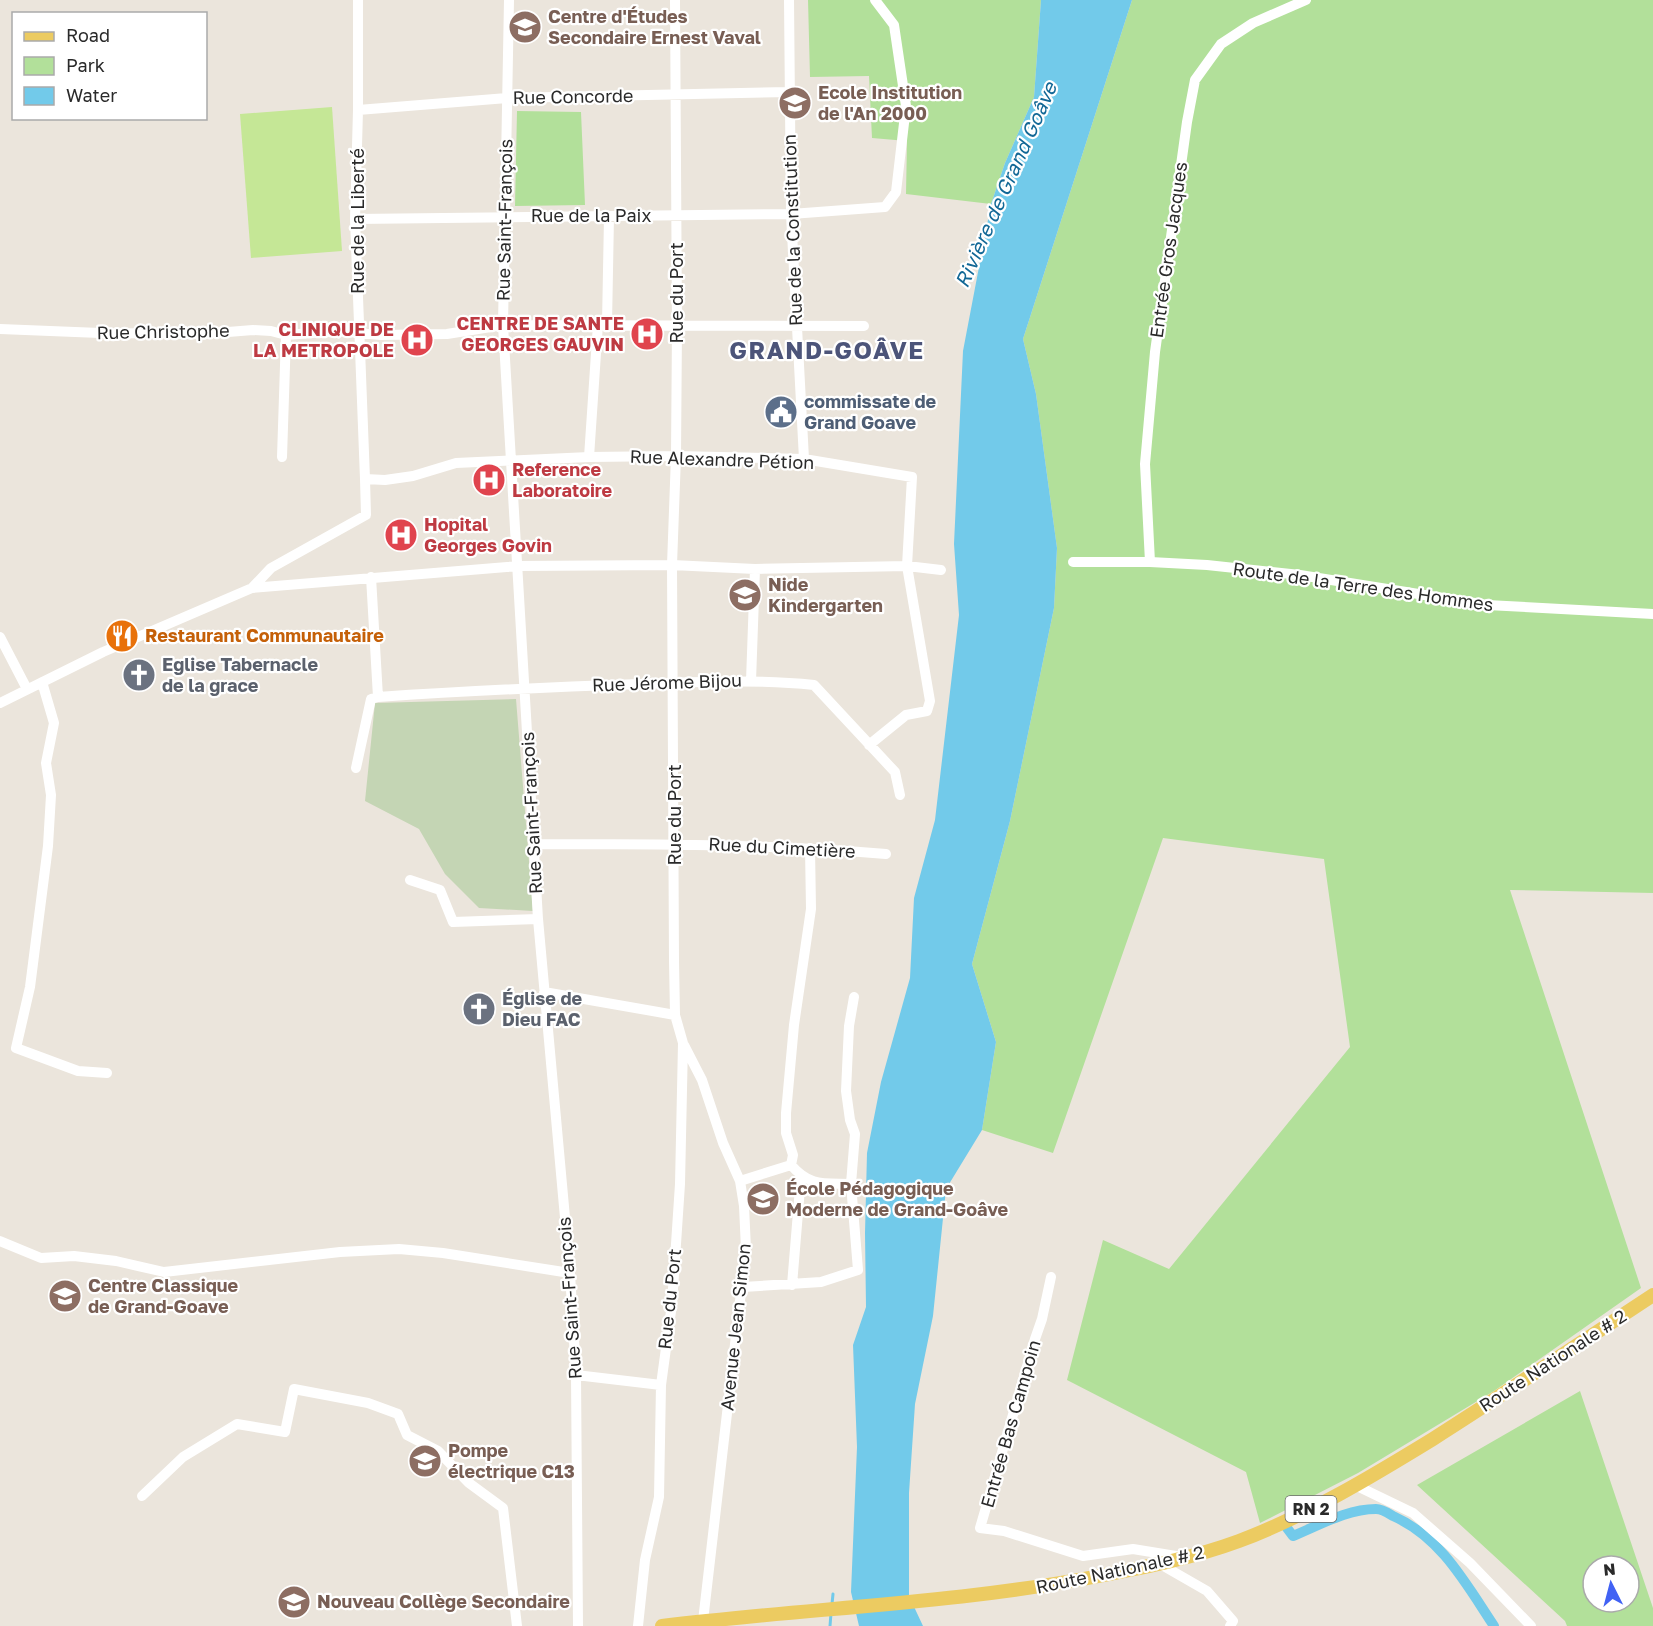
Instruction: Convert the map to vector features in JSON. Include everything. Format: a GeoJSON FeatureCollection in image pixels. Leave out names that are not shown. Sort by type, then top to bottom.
{"type":"FeatureCollection","features":[{"type":"Feature","properties":{"kind":"main road","name":"Route Nationale # 2"},"geometry":{"type":"LineString","coordinates":[[662,1626],[1036,1588],[1188,1558],[1270,1528],[1357,1486],[1474,1413],[1653,1295]]}},
{"type":"Feature","properties":{"kind":"street","name":"Rue de la Liberté"},"geometry":{"type":"LineString","coordinates":[[357,0],[358,110],[355,219],[365,479]]}},
{"type":"Feature","properties":{"kind":"street","name":"Rue Saint-François"},"geometry":{"type":"LineString","coordinates":[[509,0],[503,325],[538,919],[570,1272],[576,1375],[578,1626]]}},
{"type":"Feature","properties":{"kind":"street","name":"Rue du Port"},"geometry":{"type":"LineString","coordinates":[[638,1626],[645,1560],[659,1497],[661,1385],[673,1293],[680,1184],[683,1043],[675,1015],[672,565],[677,326],[675,0]]}},
{"type":"Feature","properties":{"kind":"street","name":"Rue de la Constitution"},"geometry":{"type":"LineString","coordinates":[[789,0],[791,214],[804,459]]}},
{"type":"Feature","properties":{"kind":"street","name":"Rue de la Paix"},"geometry":{"type":"LineString","coordinates":[[355,219],[791,214],[885,207],[896,192],[906,106],[894,25],[875,0]]}},
{"type":"Feature","properties":{"kind":"street","name":"Entrée Gros Jacques"},"geometry":{"type":"LineString","coordinates":[[1150,562],[1145,464],[1155,352],[1186,122],[1195,80],[1221,44],[1253,23],[1306,0]]}},
{"type":"Feature","properties":{"kind":"street","name":"Rue Concorde"},"geometry":{"type":"LineString","coordinates":[[358,110],[507,98],[789,92]]}},
{"type":"Feature","properties":{"kind":"street"},"geometry":{"type":"LineString","coordinates":[[589,457],[603,324],[609,217]]}},
{"type":"Feature","properties":{"kind":"street","name":"Rue Christophe"},"geometry":{"type":"LineString","coordinates":[[0,329],[203,334],[253,330],[286,335],[338,331],[360,334],[447,334],[503,325],[864,326]]}},
{"type":"Feature","properties":{"kind":"street"},"geometry":{"type":"LineString","coordinates":[[282,457],[286,335]]}},
{"type":"Feature","properties":{"kind":"street","name":"Rue Alexandre Pétion"},"geometry":{"type":"LineString","coordinates":[[365,479],[385,480],[413,476],[456,463],[511,460],[676,456],[804,459],[912,477],[907,566]]}},
{"type":"Feature","properties":{"kind":"street"},"geometry":{"type":"LineString","coordinates":[[252,588],[271,568],[366,515],[365,479]]}},
{"type":"Feature","properties":{"kind":"street","name":"Route de la Terre des Hommes"},"geometry":{"type":"LineString","coordinates":[[1073,561],[1207,565],[1300,575],[1487,605],[1653,614]]}},
{"type":"Feature","properties":{"kind":"street"},"geometry":{"type":"LineString","coordinates":[[0,703],[103,652],[252,588],[518,566],[672,565],[755,569],[907,566],[941,570]]}},
{"type":"Feature","properties":{"kind":"street"},"geometry":{"type":"LineString","coordinates":[[869,745],[906,715],[927,711],[930,701],[907,566]]}},
{"type":"Feature","properties":{"kind":"street"},"geometry":{"type":"LineString","coordinates":[[752,681],[755,569]]}},
{"type":"Feature","properties":{"kind":"street"},"geometry":{"type":"LineString","coordinates":[[356,768],[371,699],[378,698],[371,577]]}},
{"type":"Feature","properties":{"kind":"street"},"geometry":{"type":"LineString","coordinates":[[0,637],[27,689]]}},
{"type":"Feature","properties":{"kind":"street","name":"Rue Jérome Bijou"},"geometry":{"type":"LineString","coordinates":[[378,698],[524,687],[674,682],[752,681],[814,685],[895,772],[900,795]]}},
{"type":"Feature","properties":{"kind":"street"},"geometry":{"type":"LineString","coordinates":[[42,682],[54,723],[46,763],[51,795],[48,846],[30,987],[16,1048],[78,1071],[107,1073]]}},
{"type":"Feature","properties":{"kind":"street","name":"Rue du Cimetière"},"geometry":{"type":"LineString","coordinates":[[534,844],[675,844],[810,848],[886,854]]}},
{"type":"Feature","properties":{"kind":"street"},"geometry":{"type":"LineString","coordinates":[[791,1165],[793,1155],[786,1132],[786,1113],[794,1025],[811,909],[810,848]]}},
{"type":"Feature","properties":{"kind":"street"},"geometry":{"type":"LineString","coordinates":[[410,880],[440,890],[453,922],[538,919]]}},
{"type":"Feature","properties":{"kind":"street"},"geometry":{"type":"LineString","coordinates":[[544,992],[675,1015]]}},
{"type":"Feature","properties":{"kind":"street"},"geometry":{"type":"LineString","coordinates":[[743,1287],[821,1282],[858,1270],[851,1184],[855,1134],[850,1120],[846,1090],[849,1026],[854,997]]}},
{"type":"Feature","properties":{"kind":"street","name":"Avenue Jean Simon"},"geometry":{"type":"LineString","coordinates":[[683,1043],[702,1080],[723,1143],[740,1181],[744,1206],[746,1250],[703,1621]]}},
{"type":"Feature","properties":{"kind":"street"},"geometry":{"type":"LineString","coordinates":[[791,1165],[801,1176],[813,1183],[851,1184]]}},
{"type":"Feature","properties":{"kind":"street"},"geometry":{"type":"LineString","coordinates":[[740,1181],[791,1165]]}},
{"type":"Feature","properties":{"kind":"street"},"geometry":{"type":"LineString","coordinates":[[792,1285],[801,1176]]}},
{"type":"Feature","properties":{"kind":"street"},"geometry":{"type":"LineString","coordinates":[[0,1241],[41,1258],[74,1256],[116,1261],[164,1272],[340,1252],[399,1249],[443,1253],[570,1272]]}},
{"type":"Feature","properties":{"kind":"street","name":"Entrée Bas Campoin"},"geometry":{"type":"LineString","coordinates":[[1051,1277],[1048,1297],[980,1528],[1004,1531],[1083,1556],[1133,1549],[1188,1558]]}},
{"type":"Feature","properties":{"kind":"street"},"geometry":{"type":"LineString","coordinates":[[576,1375],[661,1385]]}},
{"type":"Feature","properties":{"kind":"street"},"geometry":{"type":"LineString","coordinates":[[142,1496],[183,1456],[237,1424],[285,1432],[294,1389],[368,1403],[398,1414],[407,1435],[438,1451],[470,1483],[502,1508],[517,1626]]}},
{"type":"Feature","properties":{"kind":"street"},"geometry":{"type":"LineString","coordinates":[[1357,1486],[1413,1513],[1470,1563],[1531,1626]]}},
{"type":"Feature","properties":{"kind":"street"},"geometry":{"type":"LineString","coordinates":[[1161,1564],[1207,1591],[1233,1621],[1230,1626]]}},
{"type":"Feature","properties":{"kind":"green space"},"geometry":{"type":"Polygon","coordinates":[[[808,0],[1041,0],[1034,97],[1005,163],[991,204],[906,194],[907,141],[872,138],[869,76],[810,77],[808,0]]]}},
{"type":"Feature","properties":{"kind":"green space"},"geometry":{"type":"Polygon","coordinates":[[[1132,0],[1653,0],[1653,893],[1510,890],[1641,1288],[1494,1391],[1358,1473],[1260,1523],[1246,1472],[1067,1380],[1103,1240],[1169,1269],[1350,1047],[1324,859],[1163,838],[1053,1153],[982,1130],[996,1042],[972,964],[1010,821],[1054,608],[1057,548],[1036,394],[1023,339],[1132,0]]]}},
{"type":"Feature","properties":{"kind":"green space"},"geometry":{"type":"Polygon","coordinates":[[[332,107],[342,251],[251,258],[240,114],[332,107]]]}},
{"type":"Feature","properties":{"kind":"green space"},"geometry":{"type":"Polygon","coordinates":[[[517,111],[581,112],[585,205],[515,206],[517,111]]]}},
{"type":"Feature","properties":{"kind":"green space"},"geometry":{"type":"Polygon","coordinates":[[[516,699],[533,911],[479,908],[445,874],[419,829],[365,801],[375,703],[516,699]]]}},
{"type":"Feature","properties":{"kind":"green space"},"geometry":{"type":"Polygon","coordinates":[[[1580,1391],[1635,1554],[1581,1554],[1581,1614],[1641,1614],[1641,1572],[1653,1608],[1653,1626],[1567,1626],[1565,1621],[1417,1485],[1580,1391]]]}},
{"type":"Feature","properties":{"kind":"water","name":"Rivière de Grand Goâve"},"geometry":{"type":"Polygon","coordinates":[[[1041,0],[1132,0],[1023,339],[1036,394],[1057,548],[1054,608],[1010,821],[972,964],[996,1042],[982,1130],[946,1189],[933,1316],[915,1404],[909,1493],[909,1596],[923,1626],[859,1626],[851,1592],[857,1447],[853,1345],[866,1307],[867,1153],[881,1082],[910,978],[914,898],[935,820],[959,615],[954,544],[963,351],[991,204],[1005,163],[1034,97],[1041,0]]]}},
{"type":"Feature","properties":{"kind":"waterway"},"geometry":{"type":"LineString","coordinates":[[1287,1528],[1293,1536],[1334,1518],[1355,1512],[1376,1509],[1385,1511],[1410,1525],[1439,1549],[1462,1578],[1494,1626]]}},
{"type":"Feature","properties":{"kind":"waterway"},"geometry":{"type":"LineString","coordinates":[[832,1604],[833,1594]]}},
{"type":"Feature","properties":{"kind":"waterway"},"geometry":{"type":"LineString","coordinates":[[830,1626],[831,1613]]}},
{"type":"Feature","properties":{"kind":"place","name":"Centre d'Études Secondaire Ernest Vaval"},"geometry":{"type":"Point","coordinates":[525,27]}},
{"type":"Feature","properties":{"kind":"place","name":"Ecole Institution de l'An 2000"},"geometry":{"type":"Point","coordinates":[795,103]}},
{"type":"Feature","properties":{"kind":"place","name":"CENTRE DE SANTE GEORGES GAUVIN"},"geometry":{"type":"Point","coordinates":[647,334]}},
{"type":"Feature","properties":{"kind":"place","name":"CLINIQUE DE LA METROPOLE"},"geometry":{"type":"Point","coordinates":[417,340]}},
{"type":"Feature","properties":{"kind":"place","name":"commissate de Grand Goave"},"geometry":{"type":"Point","coordinates":[781,412]}},
{"type":"Feature","properties":{"kind":"place","name":"Reference Laboratoire"},"geometry":{"type":"Point","coordinates":[489,480]}},
{"type":"Feature","properties":{"kind":"place","name":"Hopital Georges Govin"},"geometry":{"type":"Point","coordinates":[401,535]}},
{"type":"Feature","properties":{"kind":"place","name":"Nide Kindergarten"},"geometry":{"type":"Point","coordinates":[745,595]}},
{"type":"Feature","properties":{"kind":"place","name":"Restaurant Communautaire"},"geometry":{"type":"Point","coordinates":[122,636]}},
{"type":"Feature","properties":{"kind":"place","name":"Eglise Tabernacle de la grace"},"geometry":{"type":"Point","coordinates":[139,675]}},
{"type":"Feature","properties":{"kind":"place","name":"Église de Dieu FAC"},"geometry":{"type":"Point","coordinates":[479,1009]}},
{"type":"Feature","properties":{"kind":"place","name":"École Pédagogique Moderne de Grand-Goâve"},"geometry":{"type":"Point","coordinates":[763,1199]}},
{"type":"Feature","properties":{"kind":"place","name":"Centre Classique de Grand-Goave"},"geometry":{"type":"Point","coordinates":[65,1296]}},
{"type":"Feature","properties":{"kind":"place","name":"Pompe électrique C13"},"geometry":{"type":"Point","coordinates":[425,1461]}},
{"type":"Feature","properties":{"kind":"place","name":"Nouveau Collège Secondaire"},"geometry":{"type":"Point","coordinates":[294,1602]}},
{"type":"Feature","properties":{"kind":"district","name":"GRAND-GOÂVE"},"geometry":{"type":"Point","coordinates":[827,351]}}]}
